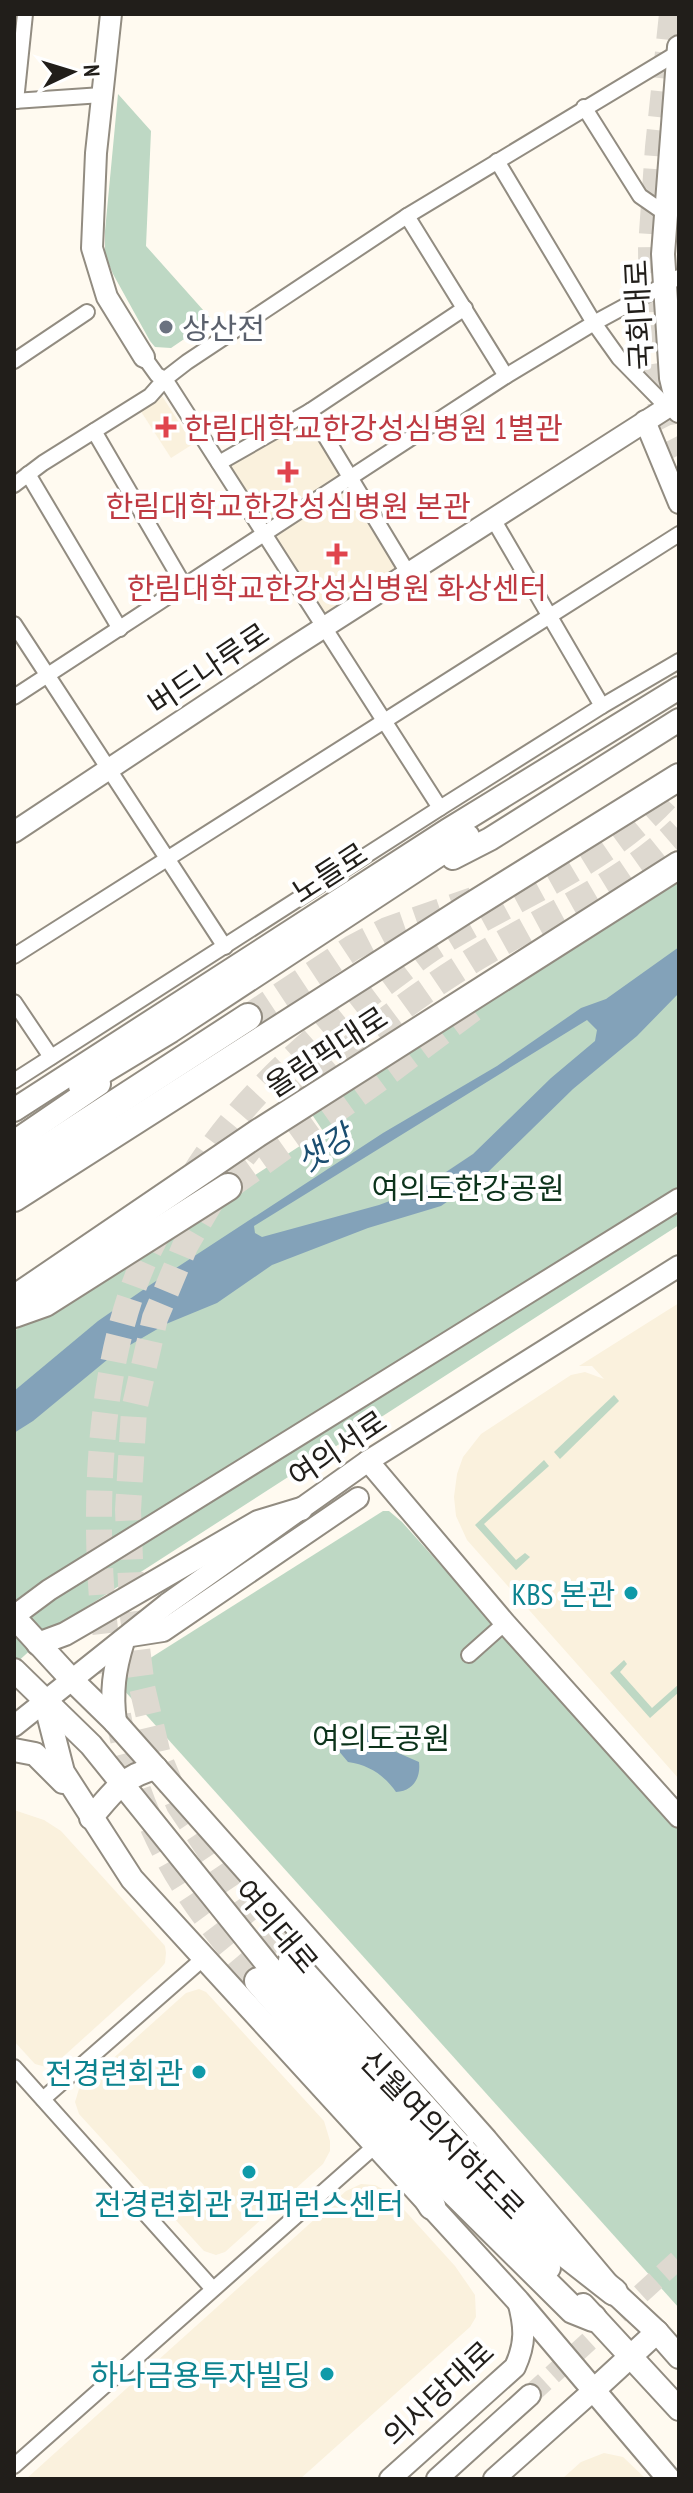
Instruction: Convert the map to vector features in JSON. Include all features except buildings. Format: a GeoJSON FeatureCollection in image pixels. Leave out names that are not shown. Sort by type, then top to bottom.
{"type":"FeatureCollection","features":[{"type":"Feature","properties":{"kind":"highway","name":"올림픽대로"},"geometry":{"type":"LineString","coordinates":[[14,1198],[679,777]]}},
{"type":"Feature","properties":{"kind":"highway","name":"올림픽대로"},"geometry":{"type":"LineString","coordinates":[[14,1299],[296,1109],[679,865]]}},
{"type":"Feature","properties":{"kind":"highway"},"geometry":{"type":"LineString","coordinates":[[14,1169],[248,1017]]}},
{"type":"Feature","properties":{"kind":"highway"},"geometry":{"type":"LineString","coordinates":[[14,1314],[45,1303],[228,1187]]}},
{"type":"Feature","properties":{"kind":"highway","name":"신월여의지하도로"},"geometry":{"type":"LineString","coordinates":[[292,1961],[473,2162],[554,2245],[614,2292]]}},
{"type":"Feature","properties":{"kind":"highway","name":"신월여의지하도로"},"geometry":{"type":"LineString","coordinates":[[258,1981],[372,2111],[573,2310],[593,2318]]}},
{"type":"Feature","properties":{"kind":"highway"},"geometry":{"type":"LineString","coordinates":[[372,2111],[432,2206]]}},
{"type":"Feature","properties":{"kind":"main road"},"geometry":{"type":"LineString","coordinates":[[111,14],[96,153],[92,248],[107,297],[144,357]]}},
{"type":"Feature","properties":{"kind":"main road","name":"국회대로"},"geometry":{"type":"LineString","coordinates":[[675,405],[671,378],[671,281],[666,214],[679,50]]}},
{"type":"Feature","properties":{"kind":"main road","name":"버드나루로"},"geometry":{"type":"LineString","coordinates":[[14,832],[408,573],[645,421],[675,405]]}},
{"type":"Feature","properties":{"kind":"main road"},"geometry":{"type":"LineString","coordinates":[[645,421],[679,503]]}},
{"type":"Feature","properties":{"kind":"main road"},"geometry":{"type":"LineString","coordinates":[[414,852],[471,801],[679,673]]}},
{"type":"Feature","properties":{"kind":"main road","name":"노들로"},"geometry":{"type":"LineString","coordinates":[[14,1110],[414,852],[679,688]]}},
{"type":"Feature","properties":{"kind":"main road","name":"노들로"},"geometry":{"type":"LineString","coordinates":[[14,1126],[171,1031],[453,845],[679,705]]}},
{"type":"Feature","properties":{"kind":"main road"},"geometry":{"type":"LineString","coordinates":[[381,894],[490,839],[679,720]]}},
{"type":"Feature","properties":{"kind":"main road"},"geometry":{"type":"LineString","coordinates":[[14,1098],[176,1008]]}},
{"type":"Feature","properties":{"kind":"main road"},"geometry":{"type":"LineString","coordinates":[[14,1142],[171,1031]]}},
{"type":"Feature","properties":{"kind":"main road"},"geometry":{"type":"LineString","coordinates":[[14,1617],[49,1590],[679,1199]]}},
{"type":"Feature","properties":{"kind":"main road"},"geometry":{"type":"LineString","coordinates":[[644,1289],[679,1255]]}},
{"type":"Feature","properties":{"kind":"main road","name":"여의서로"},"geometry":{"type":"LineString","coordinates":[[14,1726],[167,1604],[368,1461],[679,1266]]}},
{"type":"Feature","properties":{"kind":"main road"},"geometry":{"type":"LineString","coordinates":[[368,1461],[505,1623],[679,1817]]}},
{"type":"Feature","properties":{"kind":"main road"},"geometry":{"type":"LineString","coordinates":[[167,1604],[358,1498],[378,1495],[398,1499]]}},
{"type":"Feature","properties":{"kind":"main road"},"geometry":{"type":"LineString","coordinates":[[115,1722],[111,1694],[113,1671],[125,1639],[163,1631],[358,1498]]}},
{"type":"Feature","properties":{"kind":"main road"},"geometry":{"type":"LineString","coordinates":[[38,1644],[65,1634],[258,1522],[301,1509]]}},
{"type":"Feature","properties":{"kind":"main road","name":"여의대로"},"geometry":{"type":"LineString","coordinates":[[14,1617],[115,1722],[486,2140],[614,2292],[679,2357]]}},
{"type":"Feature","properties":{"kind":"main road","name":"여의대로"},"geometry":{"type":"LineString","coordinates":[[14,1670],[91,1745],[268,1965],[485,2203],[582,2302],[593,2318],[679,2409]]}},
{"type":"Feature","properties":{"kind":"main road"},"geometry":{"type":"LineString","coordinates":[[45,1702],[63,1772],[132,1879],[518,2301],[669,2479]]}},
{"type":"Feature","properties":{"kind":"main road"},"geometry":{"type":"LineString","coordinates":[[14,1750],[35,1754],[59,1776],[91,1818]]}},
{"type":"Feature","properties":{"kind":"main road"},"geometry":{"type":"LineString","coordinates":[[91,1818],[121,1783],[137,1772],[156,1768]]}},
{"type":"Feature","properties":{"kind":"main road","name":"의사당대로"},"geometry":{"type":"LineString","coordinates":[[390,2479],[515,2367],[524,2347],[525,2324],[518,2301]]}},
{"type":"Feature","properties":{"kind":"main road"},"geometry":{"type":"LineString","coordinates":[[494,2479],[657,2332]]}},
{"type":"Feature","properties":{"kind":"main road","name":"의사당대로"},"geometry":{"type":"LineString","coordinates":[[437,2479],[534,2400],[455,2479]]}},
{"type":"Feature","properties":{"kind":"street"},"geometry":{"type":"LineString","coordinates":[[25,14],[15,101],[102,95]]}},
{"type":"Feature","properties":{"kind":"street"},"geometry":{"type":"LineString","coordinates":[[14,485],[150,396],[165,379],[407,216],[679,50]]}},
{"type":"Feature","properties":{"kind":"street"},"geometry":{"type":"LineString","coordinates":[[584,107],[640,196],[666,214]]}},
{"type":"Feature","properties":{"kind":"street"},"geometry":{"type":"LineString","coordinates":[[497,161],[594,323],[619,358],[675,405]]}},
{"type":"Feature","properties":{"kind":"street"},"geometry":{"type":"LineString","coordinates":[[407,216],[506,376]]}},
{"type":"Feature","properties":{"kind":"street"},"geometry":{"type":"LineString","coordinates":[[14,697],[506,376],[671,281]]}},
{"type":"Feature","properties":{"kind":"street"},"geometry":{"type":"LineString","coordinates":[[219,463],[310,411],[465,308]]}},
{"type":"Feature","properties":{"kind":"street"},"geometry":{"type":"LineString","coordinates":[[14,361],[87,312]]}},
{"type":"Feature","properties":{"kind":"street"},"geometry":{"type":"LineString","coordinates":[[144,357],[157,375],[165,379],[440,808]]}},
{"type":"Feature","properties":{"kind":"street"},"geometry":{"type":"LineString","coordinates":[[310,411],[408,573]]}},
{"type":"Feature","properties":{"kind":"street"},"geometry":{"type":"LineString","coordinates":[[94,431],[185,587]]}},
{"type":"Feature","properties":{"kind":"street"},"geometry":{"type":"LineString","coordinates":[[28,474],[120,629]]}},
{"type":"Feature","properties":{"kind":"street"},"geometry":{"type":"LineString","coordinates":[[493,519],[602,706]]}},
{"type":"Feature","properties":{"kind":"street"},"geometry":{"type":"LineString","coordinates":[[14,956],[679,534]]}},
{"type":"Feature","properties":{"kind":"street"},"geometry":{"type":"LineString","coordinates":[[14,624],[225,947]]}},
{"type":"Feature","properties":{"kind":"street"},"geometry":{"type":"LineString","coordinates":[[14,1081],[440,808],[679,661]]}},
{"type":"Feature","properties":{"kind":"street"},"geometry":{"type":"LineString","coordinates":[[14,1002],[51,1057]]}},
{"type":"Feature","properties":{"kind":"street"},"geometry":{"type":"LineString","coordinates":[[469,1655],[505,1623]]}},
{"type":"Feature","properties":{"kind":"street"},"geometry":{"type":"LineString","coordinates":[[43,2099],[205,1957]]}},
{"type":"Feature","properties":{"kind":"street"},"geometry":{"type":"LineString","coordinates":[[14,2067],[212,2288]]}},
{"type":"Feature","properties":{"kind":"street"},"geometry":{"type":"LineString","coordinates":[[14,2466],[375,2146]]}},
{"type":"Feature","properties":{"kind":"shaded area","name":"한림대학교한강성심병원 1별관"},"geometry":{"type":"Polygon","coordinates":[[[162,396],[193,444],[171,458],[140,410],[162,396]]]}},
{"type":"Feature","properties":{"kind":"shaded area"},"geometry":{"type":"Polygon","coordinates":[[[311,413],[407,574],[326,626],[227,467],[311,413]]]}},
{"type":"Feature","properties":{"kind":"shaded area"},"geometry":{"type":"Polygon","coordinates":[[[679,1303],[679,1779],[467,1540],[456,1516],[454,1497],[463,1457],[481,1434],[571,1375],[585,1372],[604,1379],[592,1366],[579,1366],[679,1303]]]}},
{"type":"Feature","properties":{"kind":"shaded area"},"geometry":{"type":"Polygon","coordinates":[[[14,1810],[44,1820],[61,1831],[165,1946],[166,1953],[165,1963],[159,1970],[55,2064],[46,2067],[35,2064],[14,2041],[14,1810]]]}},
{"type":"Feature","properties":{"kind":"shaded area"},"geometry":{"type":"Polygon","coordinates":[[[199,1989],[206,1992],[324,2121],[330,2141],[330,2151],[323,2164],[225,2252],[216,2255],[204,2251],[79,2114],[75,2102],[79,2089],[186,1993],[199,1989]]]}},
{"type":"Feature","properties":{"kind":"shaded area"},"geometry":{"type":"Polygon","coordinates":[[[361,2184],[375,2185],[388,2192],[455,2266],[475,2295],[476,2317],[470,2327],[300,2479],[26,2479],[346,2191],[361,2184]]]}},
{"type":"Feature","properties":{"kind":"shaded area"},"geometry":{"type":"Polygon","coordinates":[[[604,2453],[623,2457],[646,2479],[562,2479],[581,2462],[604,2453]]]}},
{"type":"Feature","properties":{"kind":"green space"},"geometry":{"type":"Polygon","coordinates":[[[118,94],[151,131],[146,246],[212,320],[171,348],[155,347],[150,341],[105,254],[118,94]]]}},
{"type":"Feature","properties":{"kind":"green space","name":"여의도한강공원"},"geometry":{"type":"Polygon","coordinates":[[[679,877],[679,1225],[57,1626],[14,1665],[14,1331],[323,1131],[311,1113],[679,877]]]}},
{"type":"Feature","properties":{"kind":"green space"},"geometry":{"type":"Polygon","coordinates":[[[614,1395],[619,1401],[560,1459],[554,1452],[614,1395]]]}},
{"type":"Feature","properties":{"kind":"green space"},"geometry":{"type":"Polygon","coordinates":[[[544,1460],[549,1466],[484,1524],[516,1560],[525,1553],[530,1557],[516,1570],[475,1525],[544,1460]]]}},
{"type":"Feature","properties":{"kind":"green space","name":"여의도공원"},"geometry":{"type":"Polygon","coordinates":[[[383,1511],[389,1511],[402,1522],[679,1831],[679,2308],[122,1688],[125,1674],[383,1511]]]}},
{"type":"Feature","properties":{"kind":"green space"},"geometry":{"type":"Polygon","coordinates":[[[624,1660],[627,1664],[620,1672],[652,1708],[679,1684],[679,1692],[650,1718],[610,1673],[624,1660]]]}},
{"type":"Feature","properties":{"kind":"water"},"geometry":{"type":"Polygon","coordinates":[[[679,947],[679,993],[637,1036],[573,1089],[483,1177],[441,1206],[368,1228],[272,1265],[217,1303],[166,1324],[113,1355],[14,1433],[14,1391],[98,1321],[383,1133],[497,1066],[581,1008],[606,999],[679,947]],[[587,1020],[254,1226],[255,1233],[262,1237],[379,1205],[419,1190],[473,1154],[551,1078],[595,1041],[597,1030],[587,1020]]]}},
{"type":"Feature","properties":{"kind":"water"},"geometry":{"type":"Polygon","coordinates":[[[359,1725],[376,1734],[396,1752],[419,1762],[419,1773],[411,1786],[396,1792],[375,1772],[348,1762],[332,1743],[340,1732],[359,1725]]]}},
{"type":"Feature","properties":{"kind":"tunnel"},"geometry":{"type":"LineString","coordinates":[[672,14],[651,247],[652,349],[664,426],[679,455]]}},
{"type":"Feature","properties":{"kind":"tunnel"},"geometry":{"type":"LineString","coordinates":[[193,1176],[212,1147],[257,1094],[334,1022],[432,948],[598,854],[654,810],[679,783]]}},
{"type":"Feature","properties":{"kind":"tunnel"},"geometry":{"type":"LineString","coordinates":[[286,1107],[353,1046],[429,989],[478,957],[608,884],[679,830]]}},
{"type":"Feature","properties":{"kind":"tunnel"},"geometry":{"type":"LineString","coordinates":[[248,1017],[352,948],[387,930],[473,900]]}},
{"type":"Feature","properties":{"kind":"tunnel"},"geometry":{"type":"LineString","coordinates":[[231,1185],[474,1008]]}},
{"type":"Feature","properties":{"kind":"tunnel"},"geometry":{"type":"LineString","coordinates":[[259,1136],[217,1191],[185,1246],[155,1318],[134,1410],[128,1510],[132,1609],[142,1687],[158,1755],[179,1805],[246,1905],[292,1961]]}},
{"type":"Feature","properties":{"kind":"tunnel"},"geometry":{"type":"LineString","coordinates":[[111,1672],[100,1563],[102,1442],[122,1323],[140,1270],[164,1223]]}},
{"type":"Feature","properties":{"kind":"tunnel"},"geometry":{"type":"LineString","coordinates":[[118,1715],[134,1780],[171,1863],[209,1921],[258,1981]]}},
{"type":"Feature","properties":{"kind":"tunnel"},"geometry":{"type":"LineString","coordinates":[[530,2395],[679,2259]]}},
{"type":"Feature","properties":{"kind":"place","name":"상산전"},"geometry":{"type":"Point","coordinates":[166,327]}},
{"type":"Feature","properties":{"kind":"place","name":"한림대학교한강성심병원 1별관"},"geometry":{"type":"Point","coordinates":[166,427]}},
{"type":"Feature","properties":{"kind":"place","name":"한림대학교한강성심병원 본관"},"geometry":{"type":"Point","coordinates":[288,472]}},
{"type":"Feature","properties":{"kind":"place","name":"한림대학교한강성심병원 화상센터"},"geometry":{"type":"Point","coordinates":[337,554]}},
{"type":"Feature","properties":{"kind":"place","name":"KBS 본관"},"geometry":{"type":"Point","coordinates":[631,1593]}},
{"type":"Feature","properties":{"kind":"place","name":"전경련회관"},"geometry":{"type":"Point","coordinates":[199,2072]}},
{"type":"Feature","properties":{"kind":"place","name":"전경련회관 컨퍼런스센터"},"geometry":{"type":"Point","coordinates":[249,2172]}},
{"type":"Feature","properties":{"kind":"place","name":"하나금용투자빌딩"},"geometry":{"type":"Point","coordinates":[327,2374]}},
{"type":"Feature","properties":{"kind":"water label","name":"샛강"},"geometry":{"type":"Point","coordinates":[324,1148]}}]}
